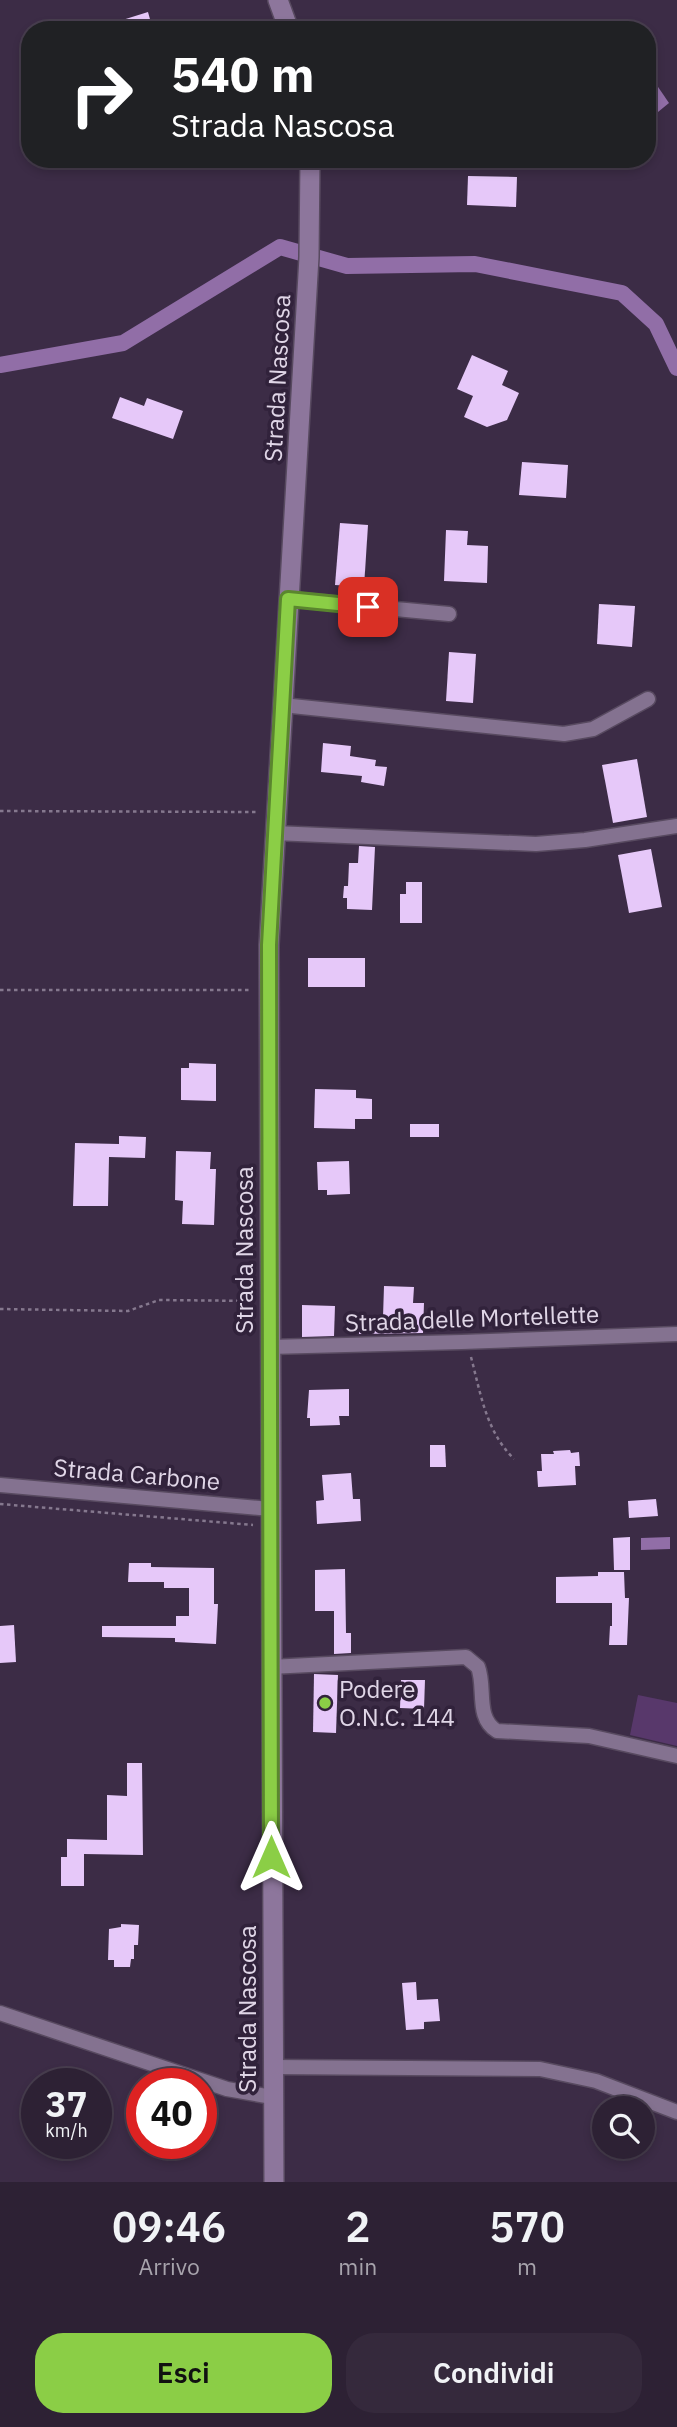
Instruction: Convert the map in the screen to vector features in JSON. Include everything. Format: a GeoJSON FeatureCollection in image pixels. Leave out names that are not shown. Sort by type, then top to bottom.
{"type":"FeatureCollection","features":[{"type":"Feature","properties":{"kind":"street"},"geometry":{"type":"LineString","coordinates":[[278,0],[286,21]]}},
{"type":"Feature","properties":{"kind":"street","name":"Strada Nascosa"},"geometry":{"type":"LineString","coordinates":[[274,2182],[269,919],[309,243],[310,168]]}},
{"type":"Feature","properties":{"kind":"street"},"geometry":{"type":"LineString","coordinates":[[288,599],[449,614]]}},
{"type":"Feature","properties":{"kind":"street"},"geometry":{"type":"LineString","coordinates":[[282,705],[564,734],[593,729],[648,699]]}},
{"type":"Feature","properties":{"kind":"street"},"geometry":{"type":"LineString","coordinates":[[274,833],[536,844],[585,840],[677,826]]}},
{"type":"Feature","properties":{"kind":"street","name":"Strada delle Mortellette"},"geometry":{"type":"LineString","coordinates":[[269,1347],[677,1334]]}},
{"type":"Feature","properties":{"kind":"street","name":"Strada Carbone"},"geometry":{"type":"LineString","coordinates":[[0,1485],[270,1518]]}},
{"type":"Feature","properties":{"kind":"street"},"geometry":{"type":"LineString","coordinates":[[270,1667],[466,1657],[478,1667],[485,1718],[498,1731],[589,1736],[677,1756]]}},
{"type":"Feature","properties":{"kind":"street"},"geometry":{"type":"LineString","coordinates":[[0,2013],[227,2089],[272,2097]]}},
{"type":"Feature","properties":{"kind":"street"},"geometry":{"type":"LineString","coordinates":[[272,2067],[540,2069],[596,2081],[677,2112]]}},
{"type":"Feature","properties":{"kind":"path"},"geometry":{"type":"LineString","coordinates":[[0,811],[276,812]]}},
{"type":"Feature","properties":{"kind":"path"},"geometry":{"type":"LineString","coordinates":[[0,990],[268,990]]}},
{"type":"Feature","properties":{"kind":"path"},"geometry":{"type":"LineString","coordinates":[[0,1309],[128,1311],[159,1300],[269,1301]]}},
{"type":"Feature","properties":{"kind":"path"},"geometry":{"type":"LineString","coordinates":[[463,1342],[471,1356],[487,1419],[495,1437],[514,1459]]}},
{"type":"Feature","properties":{"kind":"path"},"geometry":{"type":"LineString","coordinates":[[0,1504],[270,1518]]}},
{"type":"Feature","properties":{"kind":"shaded area"},"geometry":{"type":"Polygon","coordinates":[[[656,84],[669,103],[658,112],[656,109],[656,84]]]}},
{"type":"Feature","properties":{"kind":"shaded area"},"geometry":{"type":"Polygon","coordinates":[[[670,1537],[670,1549],[641,1550],[641,1538],[670,1537]]]}},
{"type":"Feature","properties":{"kind":"shaded area"},"geometry":{"type":"Polygon","coordinates":[[[638,1695],[677,1703],[677,1746],[630,1735],[638,1695]]]}},
{"type":"Feature","properties":{"kind":"building"},"geometry":{"type":"Polygon","coordinates":[[[148,12],[150,21],[119,21],[148,12]]]}},
{"type":"Feature","properties":{"kind":"building"},"geometry":{"type":"Polygon","coordinates":[[[468,176],[517,177],[516,207],[467,205],[468,176]]]}},
{"type":"Feature","properties":{"kind":"building"},"geometry":{"type":"Polygon","coordinates":[[[472,355],[508,371],[502,385],[519,393],[507,420],[487,427],[464,417],[473,396],[457,389],[472,355]]]}},
{"type":"Feature","properties":{"kind":"building"},"geometry":{"type":"Polygon","coordinates":[[[120,397],[144,406],[147,398],[183,411],[173,439],[112,418],[120,397]]]}},
{"type":"Feature","properties":{"kind":"building"},"geometry":{"type":"Polygon","coordinates":[[[522,462],[568,465],[566,498],[519,495],[522,462]]]}},
{"type":"Feature","properties":{"kind":"building"},"geometry":{"type":"Polygon","coordinates":[[[340,523],[368,525],[364,587],[335,585],[340,523]]]}},
{"type":"Feature","properties":{"kind":"building"},"geometry":{"type":"Polygon","coordinates":[[[446,530],[468,531],[467,545],[488,546],[487,583],[444,581],[446,530]]]}},
{"type":"Feature","properties":{"kind":"building"},"geometry":{"type":"Polygon","coordinates":[[[599,604],[635,606],[632,647],[597,644],[599,604]]]}},
{"type":"Feature","properties":{"kind":"building"},"geometry":{"type":"Polygon","coordinates":[[[449,652],[476,654],[473,703],[446,701],[449,652]]]}},
{"type":"Feature","properties":{"kind":"building"},"geometry":{"type":"Polygon","coordinates":[[[323,743],[351,746],[350,756],[376,760],[375,766],[387,767],[384,786],[361,782],[362,776],[321,772],[323,743]]]}},
{"type":"Feature","properties":{"kind":"building"},"geometry":{"type":"Polygon","coordinates":[[[637,759],[647,817],[613,823],[602,765],[637,759]]]}},
{"type":"Feature","properties":{"kind":"building"},"geometry":{"type":"Polygon","coordinates":[[[359,846],[375,847],[372,910],[347,909],[347,898],[343,898],[344,886],[348,886],[349,863],[358,863],[359,846]]]}},
{"type":"Feature","properties":{"kind":"building"},"geometry":{"type":"Polygon","coordinates":[[[651,849],[662,907],[629,913],[618,855],[651,849]]]}},
{"type":"Feature","properties":{"kind":"building"},"geometry":{"type":"Polygon","coordinates":[[[406,882],[422,882],[422,923],[400,923],[400,894],[406,894],[406,882]]]}},
{"type":"Feature","properties":{"kind":"building"},"geometry":{"type":"Polygon","coordinates":[[[308,958],[365,958],[365,987],[308,987],[308,958]]]}},
{"type":"Feature","properties":{"kind":"building"},"geometry":{"type":"Polygon","coordinates":[[[189,1063],[216,1064],[216,1101],[181,1100],[181,1068],[189,1068],[189,1063]]]}},
{"type":"Feature","properties":{"kind":"building"},"geometry":{"type":"Polygon","coordinates":[[[315,1089],[356,1090],[356,1098],[372,1099],[372,1119],[355,1119],[355,1129],[314,1128],[315,1089]]]}},
{"type":"Feature","properties":{"kind":"building"},"geometry":{"type":"Polygon","coordinates":[[[410,1124],[439,1124],[439,1137],[410,1137],[410,1124]]]}},
{"type":"Feature","properties":{"kind":"building"},"geometry":{"type":"Polygon","coordinates":[[[119,1136],[146,1137],[145,1158],[109,1157],[108,1206],[73,1206],[75,1143],[119,1144],[119,1136]]]}},
{"type":"Feature","properties":{"kind":"building"},"geometry":{"type":"Polygon","coordinates":[[[176,1151],[211,1152],[210,1169],[216,1169],[214,1225],[182,1224],[183,1201],[175,1200],[176,1151]]]}},
{"type":"Feature","properties":{"kind":"building"},"geometry":{"type":"Polygon","coordinates":[[[349,1161],[350,1194],[327,1195],[327,1190],[318,1190],[317,1162],[349,1161]]]}},
{"type":"Feature","properties":{"kind":"building"},"geometry":{"type":"Polygon","coordinates":[[[384,1286],[414,1287],[413,1303],[424,1303],[423,1333],[359,1334],[359,1317],[383,1317],[384,1286]]]}},
{"type":"Feature","properties":{"kind":"building"},"geometry":{"type":"Polygon","coordinates":[[[302,1305],[335,1306],[334,1336],[302,1337],[302,1305]]]}},
{"type":"Feature","properties":{"kind":"building"},"geometry":{"type":"Polygon","coordinates":[[[349,1389],[349,1416],[339,1416],[340,1425],[310,1426],[310,1418],[307,1418],[309,1390],[349,1389]]]}},
{"type":"Feature","properties":{"kind":"building"},"geometry":{"type":"Polygon","coordinates":[[[430,1445],[445,1445],[446,1467],[430,1467],[430,1445]]]}},
{"type":"Feature","properties":{"kind":"building"},"geometry":{"type":"Polygon","coordinates":[[[570,1450],[571,1453],[579,1452],[580,1466],[575,1466],[576,1485],[538,1487],[537,1471],[542,1471],[541,1454],[570,1450]]]}},
{"type":"Feature","properties":{"kind":"building"},"geometry":{"type":"Polygon","coordinates":[[[351,1473],[353,1499],[360,1499],[361,1521],[317,1524],[316,1501],[324,1500],[322,1475],[351,1473]]]}},
{"type":"Feature","properties":{"kind":"building"},"geometry":{"type":"Polygon","coordinates":[[[656,1499],[658,1516],[629,1518],[628,1501],[656,1499]]]}},
{"type":"Feature","properties":{"kind":"building"},"geometry":{"type":"Polygon","coordinates":[[[630,1537],[630,1570],[614,1570],[613,1538],[630,1537]]]}},
{"type":"Feature","properties":{"kind":"building"},"geometry":{"type":"Polygon","coordinates":[[[129,1563],[151,1563],[151,1567],[214,1568],[214,1604],[218,1604],[216,1644],[175,1642],[175,1638],[102,1637],[102,1626],[176,1626],[176,1616],[189,1616],[189,1588],[164,1588],[164,1582],[128,1582],[129,1563]]]}},
{"type":"Feature","properties":{"kind":"building"},"geometry":{"type":"Polygon","coordinates":[[[345,1569],[346,1633],[351,1633],[351,1653],[334,1654],[334,1611],[315,1611],[315,1570],[345,1569]]]}},
{"type":"Feature","properties":{"kind":"building"},"geometry":{"type":"Polygon","coordinates":[[[598,1572],[624,1572],[625,1598],[629,1598],[627,1645],[609,1645],[612,1603],[556,1603],[556,1577],[598,1576],[598,1572]]]}},
{"type":"Feature","properties":{"kind":"building"},"geometry":{"type":"Polygon","coordinates":[[[14,1625],[16,1662],[0,1663],[0,1626],[14,1625]]]}},
{"type":"Feature","properties":{"kind":"building","name":"Podere O.N.C. 144"},"geometry":{"type":"Polygon","coordinates":[[[314,1674],[338,1675],[336,1733],[313,1732],[314,1674]]]}},
{"type":"Feature","properties":{"kind":"building"},"geometry":{"type":"Polygon","coordinates":[[[401,1680],[425,1680],[424,1709],[400,1708],[401,1680]]]}},
{"type":"Feature","properties":{"kind":"building"},"geometry":{"type":"Polygon","coordinates":[[[127,1763],[142,1763],[143,1855],[84,1854],[84,1886],[61,1886],[61,1857],[67,1857],[67,1839],[107,1840],[107,1795],[127,1796],[127,1763]]]}},
{"type":"Feature","properties":{"kind":"building"},"geometry":{"type":"Polygon","coordinates":[[[121,1924],[139,1925],[138,1945],[134,1945],[134,1959],[131,1959],[130,1967],[114,1967],[114,1960],[108,1960],[109,1929],[121,1927],[121,1924]]]}},
{"type":"Feature","properties":{"kind":"building"},"geometry":{"type":"Polygon","coordinates":[[[416,1982],[417,2000],[438,1999],[440,2021],[424,2022],[424,2029],[406,2030],[402,1983],[416,1982]]]}},
{"type":"Feature","properties":{"kind":"waterway"},"geometry":{"type":"LineString","coordinates":[[0,365],[123,343],[280,247],[347,266],[475,264],[622,293],[656,324],[677,368]]}},
{"type":"Feature","properties":{"kind":"place","name":"Podere O.N.C. 144"},"geometry":{"type":"Point","coordinates":[325,1703]}},
{"type":"Feature","properties":{"kind":"route"},"geometry":{"type":"LineString","coordinates":[[271,1857],[269,945],[288,599],[368,607]]}}]}
